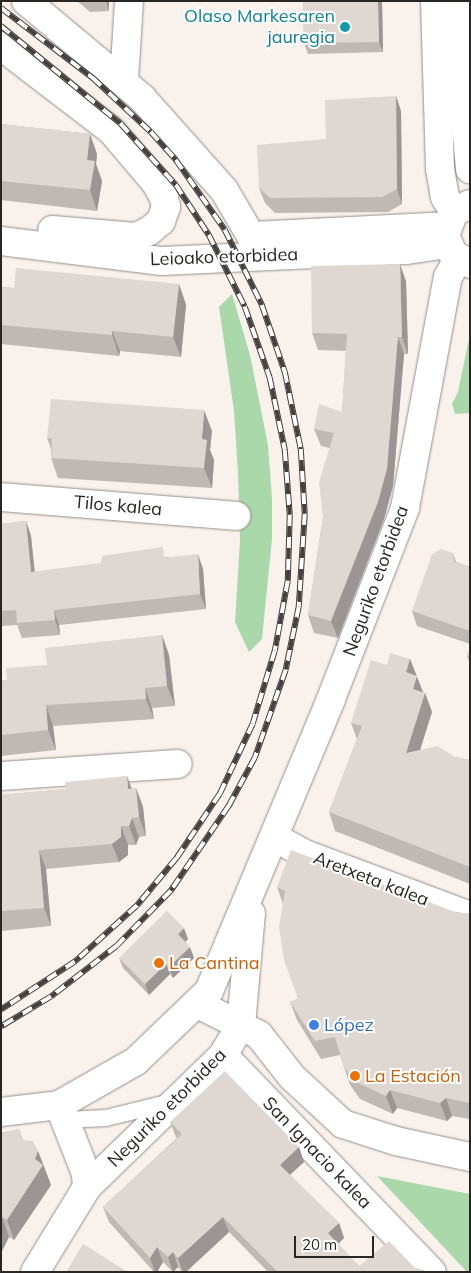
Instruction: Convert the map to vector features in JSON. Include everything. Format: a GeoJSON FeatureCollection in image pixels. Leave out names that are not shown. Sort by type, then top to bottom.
{"type":"FeatureCollection","features":[{"type":"Feature","properties":{"kind":"street"},"geometry":{"type":"LineString","coordinates":[[26,1],[124,81],[197,157],[224,190],[251,236],[457,235],[445,197],[440,169],[435,1]]}},
{"type":"Feature","properties":{"kind":"street"},"geometry":{"type":"LineString","coordinates":[[124,81],[128,1]]}},
{"type":"Feature","properties":{"kind":"street"},"geometry":{"type":"LineString","coordinates":[[455,1],[470,170]]}},
{"type":"Feature","properties":{"kind":"street"},"geometry":{"type":"LineString","coordinates":[[1,46],[111,130],[156,183],[166,207],[162,221],[149,231],[136,237],[39,229],[24,232],[7,242]]}},
{"type":"Feature","properties":{"kind":"street","name":"Leioako etorbidea"},"geometry":{"type":"LineString","coordinates":[[7,242],[162,262],[407,250],[457,235]]}},
{"type":"Feature","properties":{"kind":"street","name":"Neguriko etorbidea"},"geometry":{"type":"LineString","coordinates":[[62,1113],[136,1060],[198,1004],[208,991],[253,891],[405,508],[457,235]]}},
{"type":"Feature","properties":{"kind":"street","name":"Tilos kalea"},"geometry":{"type":"LineString","coordinates":[[1,497],[236,516]]}},
{"type":"Feature","properties":{"kind":"street"},"geometry":{"type":"LineString","coordinates":[[1,776],[178,764]]}},
{"type":"Feature","properties":{"kind":"street","name":"Aretxeta kalea"},"geometry":{"type":"LineString","coordinates":[[274,838],[305,854],[470,916]]}},
{"type":"Feature","properties":{"kind":"street","name":"Neguriko etorbidea"},"geometry":{"type":"LineString","coordinates":[[36,1272],[87,1186],[121,1157],[223,1055],[241,1025],[253,891]]}},
{"type":"Feature","properties":{"kind":"street"},"geometry":{"type":"LineString","coordinates":[[198,1004],[222,1018],[241,1025],[259,1035],[292,1077],[343,1124],[396,1141],[470,1157]]}},
{"type":"Feature","properties":{"kind":"street","name":"San Ignacio kalea"},"geometry":{"type":"LineString","coordinates":[[223,1055],[432,1272]]}},
{"type":"Feature","properties":{"kind":"street"},"geometry":{"type":"LineString","coordinates":[[1,1112],[62,1113],[86,1174],[87,1186]]}},
{"type":"Feature","properties":{"kind":"street"},"geometry":{"type":"LineString","coordinates":[[77,1151],[101,1162],[121,1157]]}},
{"type":"Feature","properties":{"kind":"lane"},"geometry":{"type":"LineString","coordinates":[[62,1113],[106,1118],[180,1099]]}},
{"type":"Feature","properties":{"kind":"green space"},"geometry":{"type":"Polygon","coordinates":[[[232,294],[250,355],[268,445],[272,499],[272,539],[262,639],[249,652],[235,622],[240,540],[238,473],[234,411],[219,307],[232,294]]]}},
{"type":"Feature","properties":{"kind":"green space"},"geometry":{"type":"Polygon","coordinates":[[[470,334],[470,413],[455,414],[452,404],[458,392],[470,334]]]}},
{"type":"Feature","properties":{"kind":"green space"},"geometry":{"type":"Polygon","coordinates":[[[377,1176],[470,1194],[470,1272],[467,1272],[377,1176]]]}},
{"type":"Feature","properties":{"kind":"building","name":"Olaso Markesaren jauregia"},"geometry":{"type":"Polygon","coordinates":[[[303,1],[378,1],[379,42],[304,43],[303,1]]]}},
{"type":"Feature","properties":{"kind":"building"},"geometry":{"type":"Polygon","coordinates":[[[396,96],[397,189],[382,197],[270,198],[259,188],[257,145],[326,139],[325,100],[396,96]]]}},
{"type":"Feature","properties":{"kind":"building"},"geometry":{"type":"Polygon","coordinates":[[[1,124],[90,134],[87,160],[95,161],[90,190],[1,181],[1,124]]]}},
{"type":"Feature","properties":{"kind":"building"},"geometry":{"type":"Polygon","coordinates":[[[400,264],[402,337],[398,337],[387,469],[378,502],[331,621],[308,615],[323,517],[319,482],[334,433],[314,429],[319,404],[342,412],[347,334],[312,333],[311,266],[400,264]]]}},
{"type":"Feature","properties":{"kind":"building"},"geometry":{"type":"Polygon","coordinates":[[[16,268],[179,284],[173,337],[112,331],[112,335],[1,325],[1,287],[14,288],[16,268]]]}},
{"type":"Feature","properties":{"kind":"building"},"geometry":{"type":"Polygon","coordinates":[[[51,399],[204,410],[202,439],[207,440],[204,468],[51,458],[52,439],[47,438],[51,399]]]}},
{"type":"Feature","properties":{"kind":"building"},"geometry":{"type":"Polygon","coordinates":[[[26,521],[31,572],[101,563],[102,556],[163,547],[164,558],[198,554],[200,594],[54,610],[55,620],[17,623],[16,610],[1,611],[1,524],[26,521]]]}},
{"type":"Feature","properties":{"kind":"building"},"geometry":{"type":"Polygon","coordinates":[[[441,549],[453,553],[454,562],[470,567],[470,631],[412,611],[432,554],[441,549]]]}},
{"type":"Feature","properties":{"kind":"building"},"geometry":{"type":"Polygon","coordinates":[[[162,635],[167,686],[145,688],[146,699],[46,705],[48,730],[1,735],[1,681],[7,680],[6,668],[47,665],[45,648],[162,635]]]}},
{"type":"Feature","properties":{"kind":"building"},"geometry":{"type":"Polygon","coordinates":[[[390,653],[410,659],[406,672],[417,676],[413,689],[425,693],[406,753],[438,746],[455,757],[470,760],[470,867],[329,812],[362,726],[351,723],[371,660],[387,665],[390,653]]]}},
{"type":"Feature","properties":{"kind":"building"},"geometry":{"type":"Polygon","coordinates":[[[127,776],[128,789],[136,788],[139,817],[132,818],[129,826],[121,826],[121,837],[112,844],[39,850],[44,908],[1,911],[1,795],[66,789],[65,782],[127,776]]]}},
{"type":"Feature","properties":{"kind":"building"},"geometry":{"type":"Polygon","coordinates":[[[291,850],[458,913],[470,914],[470,1103],[446,1098],[440,1103],[390,1090],[386,1096],[354,1081],[344,1067],[335,1037],[315,1041],[290,1002],[298,999],[284,960],[279,927],[285,891],[277,887],[291,850]]]}},
{"type":"Feature","properties":{"kind":"building","name":"La Cantina"},"geometry":{"type":"Polygon","coordinates":[[[167,911],[184,928],[178,934],[190,947],[169,967],[166,964],[145,984],[119,958],[167,911]]]}},
{"type":"Feature","properties":{"kind":"building"},"geometry":{"type":"Polygon","coordinates":[[[225,1071],[299,1147],[280,1165],[339,1223],[328,1233],[359,1266],[389,1241],[415,1268],[428,1272],[278,1272],[223,1217],[178,1258],[173,1252],[168,1257],[157,1247],[150,1258],[103,1207],[182,1134],[170,1122],[225,1071]]]}},
{"type":"Feature","properties":{"kind":"building"},"geometry":{"type":"Polygon","coordinates":[[[19,1129],[22,1140],[33,1141],[38,1151],[35,1159],[43,1165],[7,1220],[1,1218],[1,1133],[19,1129]]]}},
{"type":"Feature","properties":{"kind":"building"},"geometry":{"type":"Polygon","coordinates":[[[83,1244],[128,1272],[66,1272],[83,1244]]]}},
{"type":"Feature","properties":{"kind":"railway"},"geometry":{"type":"LineString","coordinates":[[1,8],[93,78],[151,132],[176,160],[225,230],[262,305],[285,372],[301,449],[305,514],[299,607],[286,670],[255,758],[229,806],[171,891],[117,946],[51,997],[1,1027]]}},
{"type":"Feature","properties":{"kind":"railway"},"geometry":{"type":"LineString","coordinates":[[1,26],[121,124],[176,185],[209,235],[245,307],[270,378],[285,450],[290,515],[288,581],[275,651],[253,724],[220,794],[177,858],[137,906],[75,962],[1,1010]]}},
{"type":"Feature","properties":{"kind":"place","name":"Olaso Markesaren jauregia"},"geometry":{"type":"Point","coordinates":[345,27]}},
{"type":"Feature","properties":{"kind":"place","name":"La Cantina"},"geometry":{"type":"Point","coordinates":[159,963]}},
{"type":"Feature","properties":{"kind":"place","name":"López"},"geometry":{"type":"Point","coordinates":[314,1025]}},
{"type":"Feature","properties":{"kind":"place","name":"La Estación"},"geometry":{"type":"Point","coordinates":[355,1076]}}]}
